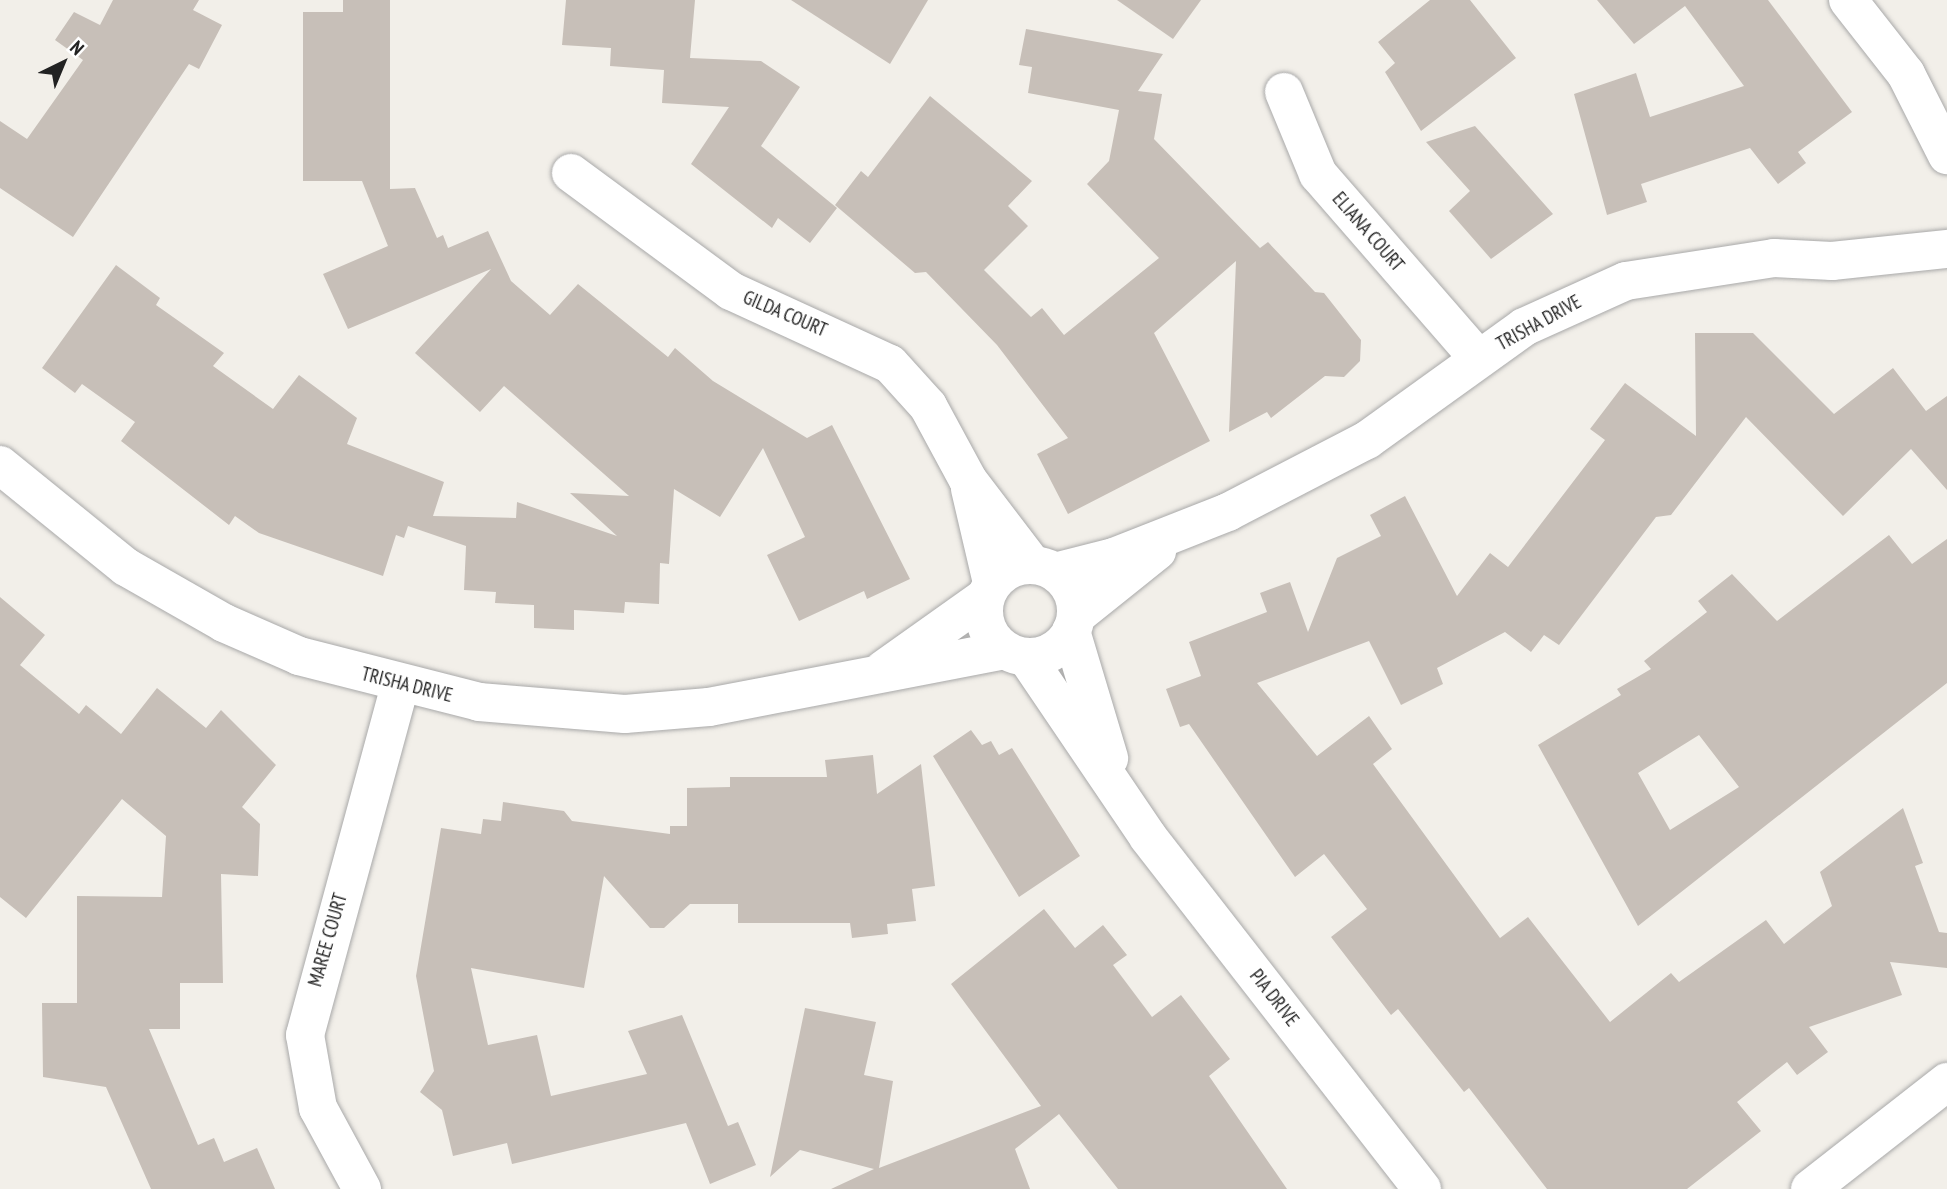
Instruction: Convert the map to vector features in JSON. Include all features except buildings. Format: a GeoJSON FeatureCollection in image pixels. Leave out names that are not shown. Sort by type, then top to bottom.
{"type":"FeatureCollection","features":[{"type":"Feature","properties":{"kind":"street"},"geometry":{"type":"LineString","coordinates":[[1848,0],[1906,74],[1947,155]]}},
{"type":"Feature","properties":{"kind":"street","name":"ELIANA COURT"},"geometry":{"type":"LineString","coordinates":[[1284,92],[1318,174],[1477,357]]}},
{"type":"Feature","properties":{"kind":"street","name":"GILDA COURT"},"geometry":{"type":"LineString","coordinates":[[571,173],[720,285],[890,363],[928,406],[968,480],[1043,568]]}},
{"type":"Feature","properties":{"kind":"street","name":"TRISHA DRIVE"},"geometry":{"type":"LineString","coordinates":[[1043,568],[1178,535],[1367,440],[1477,357],[1582,298],[1676,269],[1947,249]]}},
{"type":"Feature","properties":{"kind":"street","name":"TRISHA DRIVE"},"geometry":{"type":"LineString","coordinates":[[0,465],[126,567],[223,623],[299,656],[400,686],[546,711],[625,714],[801,694],[870,677],[1016,654]]}},
{"type":"Feature","properties":{"kind":"street","name":"GILDA COURT"},"geometry":{"type":"LineString","coordinates":[[968,480],[988,590]]}},
{"type":"Feature","properties":{"kind":"street","name":"TRISHA DRIVE"},"geometry":{"type":"LineString","coordinates":[[1074,624],[1178,535]]}},
{"type":"Feature","properties":{"kind":"street"},"geometry":{"type":"LineString","coordinates":[[1017,566],[1043,568],[1072,591],[1074,624],[1054,651],[1016,654],[986,628],[988,590],[1017,566]]}},
{"type":"Feature","properties":{"kind":"street","name":"TRISHA DRIVE"},"geometry":{"type":"LineString","coordinates":[[870,677],[988,590]]}},
{"type":"Feature","properties":{"kind":"street","name":"PIA DRIVE"},"geometry":{"type":"LineString","coordinates":[[1074,624],[1094,719],[1128,806]]}},
{"type":"Feature","properties":{"kind":"street","name":"PIA DRIVE"},"geometry":{"type":"LineString","coordinates":[[1016,654],[1128,806],[1422,1189]]}},
{"type":"Feature","properties":{"kind":"street","name":"MAREE COURT"},"geometry":{"type":"LineString","coordinates":[[362,1189],[318,1108],[305,1035],[400,686]]}},
{"type":"Feature","properties":{"kind":"street"},"geometry":{"type":"LineString","coordinates":[[1810,1189],[1947,1082]]}}]}
